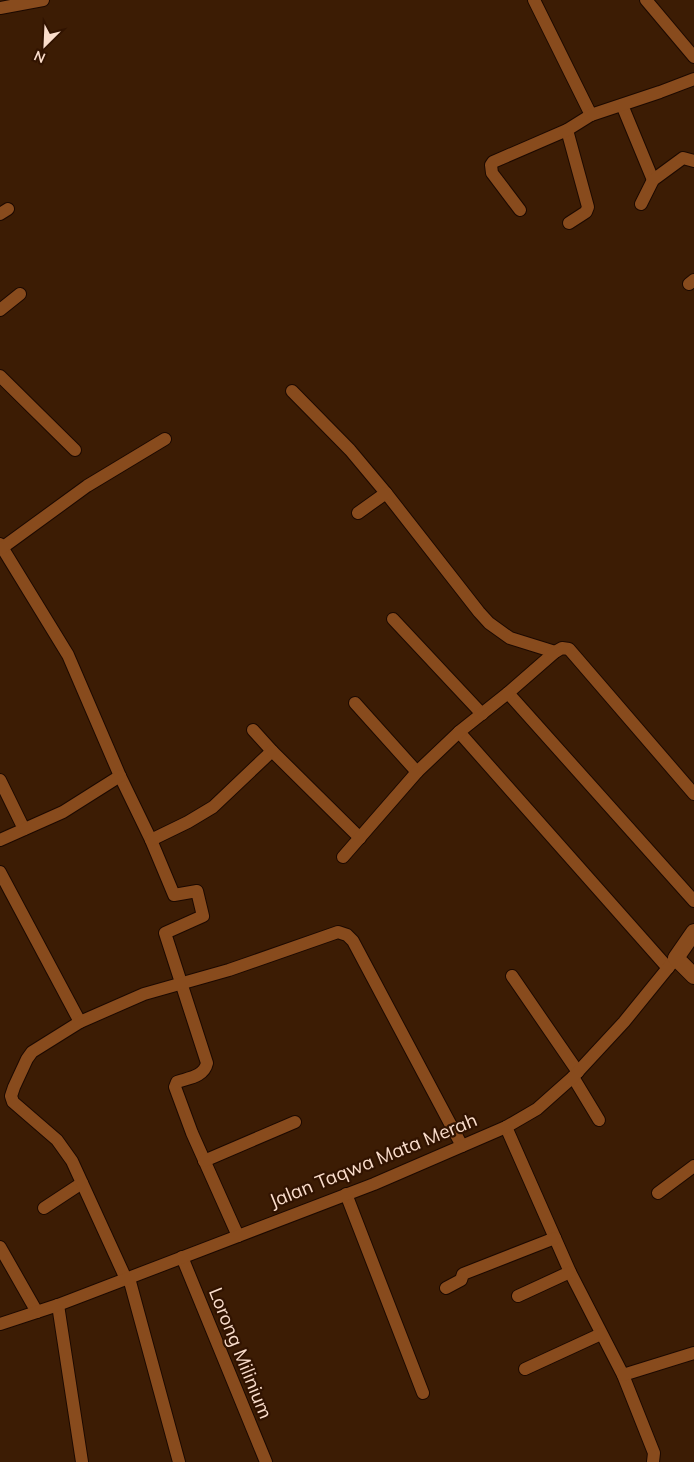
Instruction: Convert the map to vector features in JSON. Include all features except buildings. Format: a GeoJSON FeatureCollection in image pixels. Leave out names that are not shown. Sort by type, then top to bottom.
{"type":"FeatureCollection","features":[{"type":"Feature","properties":{"kind":"street"},"geometry":{"type":"LineString","coordinates":[[0,8],[43,0]]}},
{"type":"Feature","properties":{"kind":"street"},"geometry":{"type":"LineString","coordinates":[[534,0],[591,116]]}},
{"type":"Feature","properties":{"kind":"street"},"geometry":{"type":"LineString","coordinates":[[646,0],[694,57]]}},
{"type":"Feature","properties":{"kind":"street"},"geometry":{"type":"LineString","coordinates":[[520,210],[492,173],[492,162],[567,130],[591,116],[694,79]]}},
{"type":"Feature","properties":{"kind":"street"},"geometry":{"type":"LineString","coordinates":[[622,105],[653,180]]}},
{"type":"Feature","properties":{"kind":"street"},"geometry":{"type":"LineString","coordinates":[[567,130],[588,206],[586,212],[569,223]]}},
{"type":"Feature","properties":{"kind":"street"},"geometry":{"type":"LineString","coordinates":[[641,204],[653,180],[683,158],[694,161]]}},
{"type":"Feature","properties":{"kind":"street"},"geometry":{"type":"LineString","coordinates":[[0,310],[20,294]]}},
{"type":"Feature","properties":{"kind":"street"},"geometry":{"type":"LineString","coordinates":[[0,376],[76,450]]}},
{"type":"Feature","properties":{"kind":"street"},"geometry":{"type":"LineString","coordinates":[[292,392],[350,450],[489,623],[510,638],[555,652]]}},
{"type":"Feature","properties":{"kind":"street"},"geometry":{"type":"LineString","coordinates":[[165,439],[87,486],[2,548],[68,655],[174,896],[197,890],[203,916],[165,933],[207,1063],[205,1070],[200,1074],[177,1082],[175,1087],[204,1161],[238,1236]]}},
{"type":"Feature","properties":{"kind":"street"},"geometry":{"type":"LineString","coordinates":[[358,513],[386,493]]}},
{"type":"Feature","properties":{"kind":"street"},"geometry":{"type":"LineString","coordinates":[[393,619],[482,714]]}},
{"type":"Feature","properties":{"kind":"street"},"geometry":{"type":"LineString","coordinates":[[343,857],[417,772],[459,732],[562,648],[569,649],[694,794]]}},
{"type":"Feature","properties":{"kind":"street"},"geometry":{"type":"LineString","coordinates":[[508,693],[694,901]]}},
{"type":"Feature","properties":{"kind":"street"},"geometry":{"type":"LineString","coordinates":[[355,703],[417,772]]}},
{"type":"Feature","properties":{"kind":"street"},"geometry":{"type":"LineString","coordinates":[[253,730],[360,838]]}},
{"type":"Feature","properties":{"kind":"street"},"geometry":{"type":"LineString","coordinates":[[459,732],[672,963],[694,976]]}},
{"type":"Feature","properties":{"kind":"street"},"geometry":{"type":"LineString","coordinates":[[151,840],[188,822],[212,807],[272,751]]}},
{"type":"Feature","properties":{"kind":"street"},"geometry":{"type":"LineString","coordinates":[[0,840],[63,812],[120,776]]}},
{"type":"Feature","properties":{"kind":"street"},"geometry":{"type":"LineString","coordinates":[[0,780],[24,829]]}},
{"type":"Feature","properties":{"kind":"street"},"geometry":{"type":"LineString","coordinates":[[0,872],[80,1022]]}},
{"type":"Feature","properties":{"kind":"street"},"geometry":{"type":"LineString","coordinates":[[179,1462],[127,1278],[72,1161],[57,1140],[13,1102],[11,1098],[26,1059],[32,1052],[80,1022],[144,994],[229,970],[338,932],[348,934],[462,1146]]}},
{"type":"Feature","properties":{"kind":"street","name":"Jalan Taqwa Mata Merah"},"geometry":{"type":"LineString","coordinates":[[0,1324],[58,1305],[346,1194],[506,1127],[537,1109],[575,1074],[624,1022],[672,963],[694,932]]}},
{"type":"Feature","properties":{"kind":"street"},"geometry":{"type":"LineString","coordinates":[[512,976],[575,1074],[599,1120]]}},
{"type":"Feature","properties":{"kind":"street"},"geometry":{"type":"LineString","coordinates":[[204,1161],[295,1122]]}},
{"type":"Feature","properties":{"kind":"street"},"geometry":{"type":"LineString","coordinates":[[506,1127],[570,1272],[623,1375],[654,1453],[653,1462]]}},
{"type":"Feature","properties":{"kind":"street"},"geometry":{"type":"LineString","coordinates":[[658,1193],[694,1166]]}},
{"type":"Feature","properties":{"kind":"street"},"geometry":{"type":"LineString","coordinates":[[44,1208],[82,1183]]}},
{"type":"Feature","properties":{"kind":"street"},"geometry":{"type":"LineString","coordinates":[[346,1194],[423,1393]]}},
{"type":"Feature","properties":{"kind":"street"},"geometry":{"type":"LineString","coordinates":[[446,1288],[461,1280],[463,1274],[555,1238]]}},
{"type":"Feature","properties":{"kind":"street"},"geometry":{"type":"LineString","coordinates":[[0,1247],[37,1312]]}},
{"type":"Feature","properties":{"kind":"street","name":"Lorong Milinium"},"geometry":{"type":"LineString","coordinates":[[182,1257],[266,1462]]}},
{"type":"Feature","properties":{"kind":"street"},"geometry":{"type":"LineString","coordinates":[[518,1296],[570,1272]]}},
{"type":"Feature","properties":{"kind":"street"},"geometry":{"type":"LineString","coordinates":[[58,1305],[82,1462]]}},
{"type":"Feature","properties":{"kind":"street"},"geometry":{"type":"LineString","coordinates":[[525,1370],[602,1334]]}},
{"type":"Feature","properties":{"kind":"street"},"geometry":{"type":"LineString","coordinates":[[623,1375],[694,1353]]}}]}
